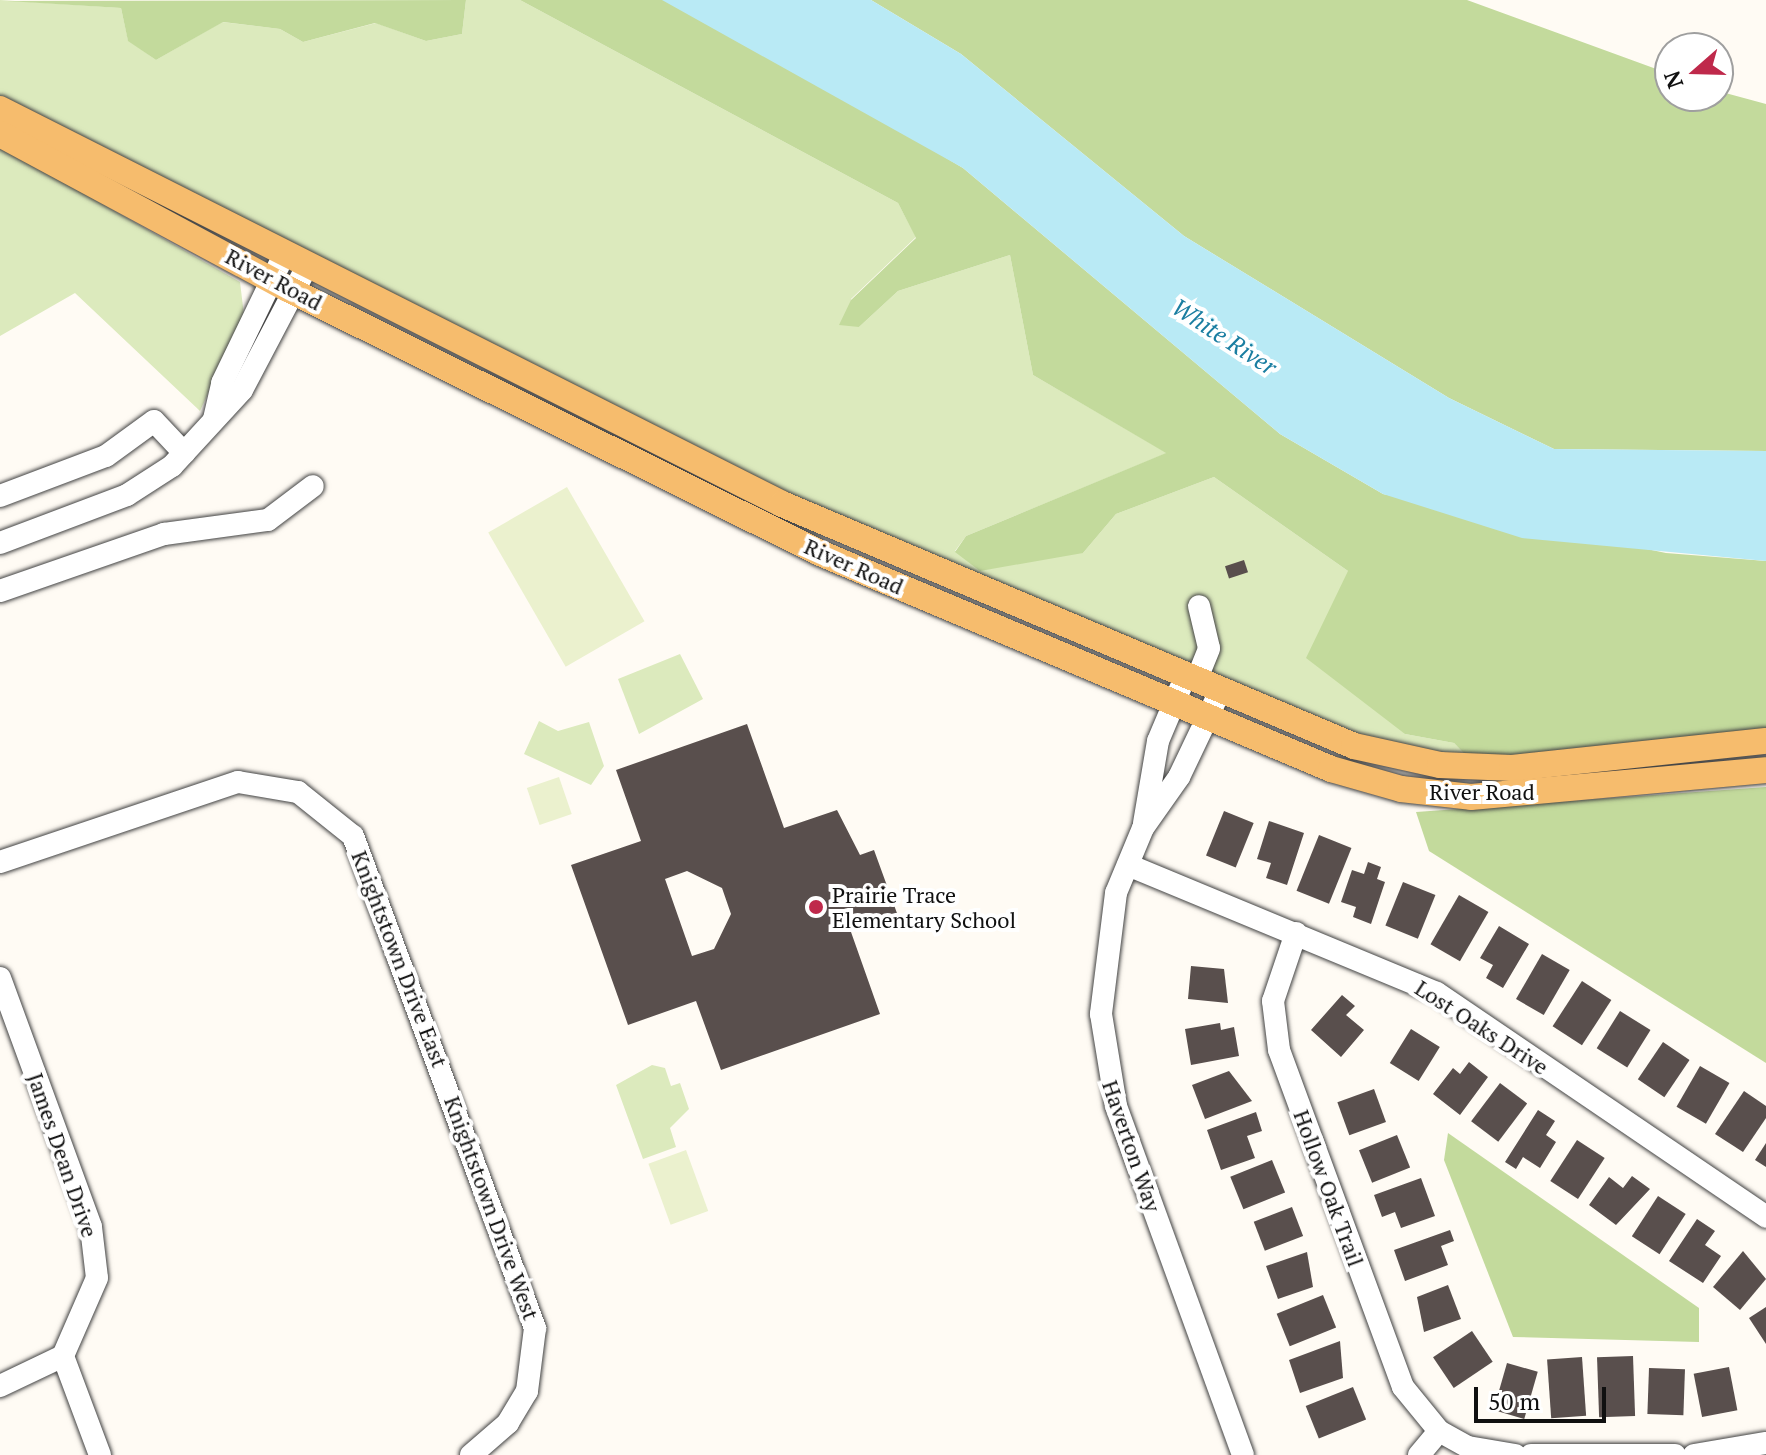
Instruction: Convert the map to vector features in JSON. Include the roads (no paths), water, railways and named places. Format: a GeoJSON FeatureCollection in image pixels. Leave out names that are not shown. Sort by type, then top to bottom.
{"type":"FeatureCollection","features":[{"type":"Feature","properties":{"kind":"main road","name":"River Road"},"geometry":{"type":"LineString","coordinates":[[0,109],[782,504],[1364,750],[1440,765],[1512,768],[1766,741]]}},
{"type":"Feature","properties":{"kind":"main road","name":"River Road"},"geometry":{"type":"LineString","coordinates":[[0,134],[282,285],[820,553],[1331,769],[1433,794],[1506,797],[1766,770]]}},
{"type":"Feature","properties":{"kind":"street"},"geometry":{"type":"LineString","coordinates":[[0,543],[127,495],[184,453],[214,420],[222,383],[295,260]]}},
{"type":"Feature","properties":{"kind":"street"},"geometry":{"type":"LineString","coordinates":[[0,496],[106,456],[154,421],[184,453]]}},
{"type":"Feature","properties":{"kind":"street"},"geometry":{"type":"LineString","coordinates":[[0,591],[164,534],[268,520],[313,486]]}},
{"type":"Feature","properties":{"kind":"street"},"geometry":{"type":"LineString","coordinates":[[1199,606],[1209,648],[1200,683]]}},
{"type":"Feature","properties":{"kind":"street","name":"Haverton Way"},"geometry":{"type":"LineString","coordinates":[[1143,828],[1152,763],[1174,702],[1200,683],[1208,718],[1143,828],[1128,865],[1102,973],[1107,1075],[1243,1455]]}},
{"type":"Feature","properties":{"kind":"street","name":"Knightstown Drive East"},"geometry":{"type":"LineString","coordinates":[[0,862],[221,784],[298,792],[333,815],[365,857],[447,1082]]}},
{"type":"Feature","properties":{"kind":"street","name":"Lost Oaks Drive"},"geometry":{"type":"LineString","coordinates":[[1128,865],[1437,993],[1766,1217]]}},
{"type":"Feature","properties":{"kind":"street","name":"Hollow Oak Trail"},"geometry":{"type":"LineString","coordinates":[[1296,933],[1273,1001],[1279,1050],[1403,1387],[1439,1431]]}},
{"type":"Feature","properties":{"kind":"street","name":"James Dean Drive"},"geometry":{"type":"LineString","coordinates":[[0,978],[96,1252],[90,1306],[63,1356]]}},
{"type":"Feature","properties":{"kind":"street","name":"Knightstown Drive West"},"geometry":{"type":"LineString","coordinates":[[447,1082],[535,1328],[524,1399],[471,1455]]}},
{"type":"Feature","properties":{"kind":"street"},"geometry":{"type":"LineString","coordinates":[[0,1386],[63,1356],[100,1455]]}},
{"type":"Feature","properties":{"kind":"street"},"geometry":{"type":"LineString","coordinates":[[1419,1455],[1439,1431],[1468,1447],[1515,1455]]}},
{"type":"Feature","properties":{"kind":"street"},"geometry":{"type":"LineString","coordinates":[[1694,1455],[1766,1443]]}},
{"type":"Feature","properties":{"kind":"street"},"geometry":{"type":"LineString","coordinates":[[1531,1455],[1675,1455]]}},
{"type":"Feature","properties":{"kind":"water","name":"White River"},"geometry":{"type":"Polygon","coordinates":[[[662,0],[871,0],[961,54],[1184,236],[1449,398],[1554,449],[1766,451],[1766,561],[1522,538],[1383,494],[1280,434],[963,168],[662,0]]]}},
{"type":"Feature","properties":{"kind":"place","name":"Prairie Trace Elementary School"},"geometry":{"type":"Point","coordinates":[816,907]}}]}
